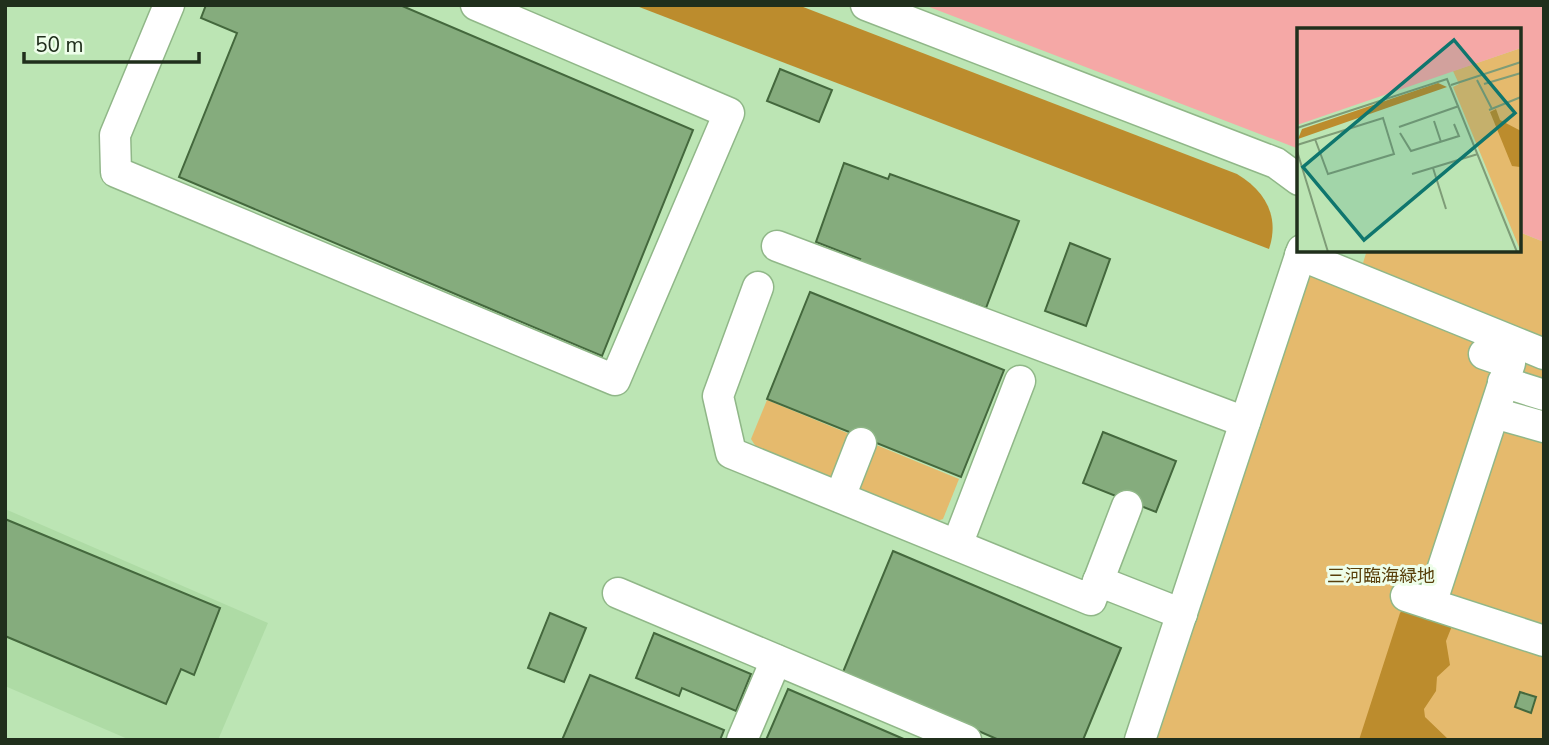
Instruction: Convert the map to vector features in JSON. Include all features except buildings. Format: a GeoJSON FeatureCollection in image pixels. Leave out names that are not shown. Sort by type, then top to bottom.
{"type":"FeatureCollection","features":[{"type":"Feature","properties":{"kind":"street"},"geometry":{"type":"LineString","coordinates":[[169,5],[115,135],[116,172],[615,380],[729,113],[476,5]]}},
{"type":"Feature","properties":{"kind":"street"},"geometry":{"type":"LineString","coordinates":[[866,5],[1276,163],[1297,179]]}},
{"type":"Feature","properties":{"kind":"street"},"geometry":{"type":"LineString","coordinates":[[777,246],[1245,422]]}},
{"type":"Feature","properties":{"kind":"street"},"geometry":{"type":"LineString","coordinates":[[1140,740],[1301,252],[1544,354]]}},
{"type":"Feature","properties":{"kind":"street"},"geometry":{"type":"LineString","coordinates":[[758,287],[718,396],[731,453],[1091,600],[1127,506]]}},
{"type":"Feature","properties":{"kind":"street"},"geometry":{"type":"LineString","coordinates":[[1484,354],[1510,363],[1419,600],[1544,641]]}},
{"type":"Feature","properties":{"kind":"street"},"geometry":{"type":"LineString","coordinates":[[957,545],[1020,381]]}},
{"type":"Feature","properties":{"kind":"street"},"geometry":{"type":"LineString","coordinates":[[1503,382],[1544,395]]}},
{"type":"Feature","properties":{"kind":"street"},"geometry":{"type":"LineString","coordinates":[[1506,416],[1544,428]]}},
{"type":"Feature","properties":{"kind":"street"},"geometry":{"type":"LineString","coordinates":[[840,497],[861,443]]}},
{"type":"Feature","properties":{"kind":"street"},"geometry":{"type":"LineString","coordinates":[[1098,581],[1182,614]]}},
{"type":"Feature","properties":{"kind":"street"},"geometry":{"type":"LineString","coordinates":[[618,593],[966,740]]}},
{"type":"Feature","properties":{"kind":"street"},"geometry":{"type":"LineString","coordinates":[[742,740],[776,660]]}},
{"type":"Feature","properties":{"kind":"shaded area"},"geometry":{"type":"Polygon","coordinates":[[[634,5],[798,5],[1237,174],[1255,188],[1268,205],[1273,226],[1269,249],[634,5]]]}},
{"type":"Feature","properties":{"kind":"shaded area"},"geometry":{"type":"Polygon","coordinates":[[[924,5],[1544,5],[1544,242],[1521,233],[1521,28],[1297,28],[1297,148],[924,5]]]}},
{"type":"Feature","properties":{"kind":"shaded area"},"geometry":{"type":"Polygon","coordinates":[[[5,509],[268,623],[218,740],[130,740],[5,686],[5,509]]]}},
{"type":"Feature","properties":{"kind":"shaded area"},"geometry":{"type":"Polygon","coordinates":[[[1404,608],[1496,641],[1452,626],[1446,641],[1450,665],[1437,677],[1436,691],[1424,709],[1425,717],[1449,740],[1359,740],[1400,613],[1404,608]]]}},
{"type":"Feature","properties":{"kind":"green space","name":"三河臨海緑地"},"geometry":{"type":"Polygon","coordinates":[[[1521,233],[1544,242],[1544,740],[1157,740],[1309,276],[1355,289],[1366,252],[1521,252],[1521,233]]]}},
{"type":"Feature","properties":{"kind":"green space"},"geometry":{"type":"Polygon","coordinates":[[[767,400],[857,437],[837,487],[762,456],[751,439],[767,400]]]}},
{"type":"Feature","properties":{"kind":"green space"},"geometry":{"type":"Polygon","coordinates":[[[869,442],[959,479],[943,519],[928,524],[849,492],[869,442]]]}}]}
